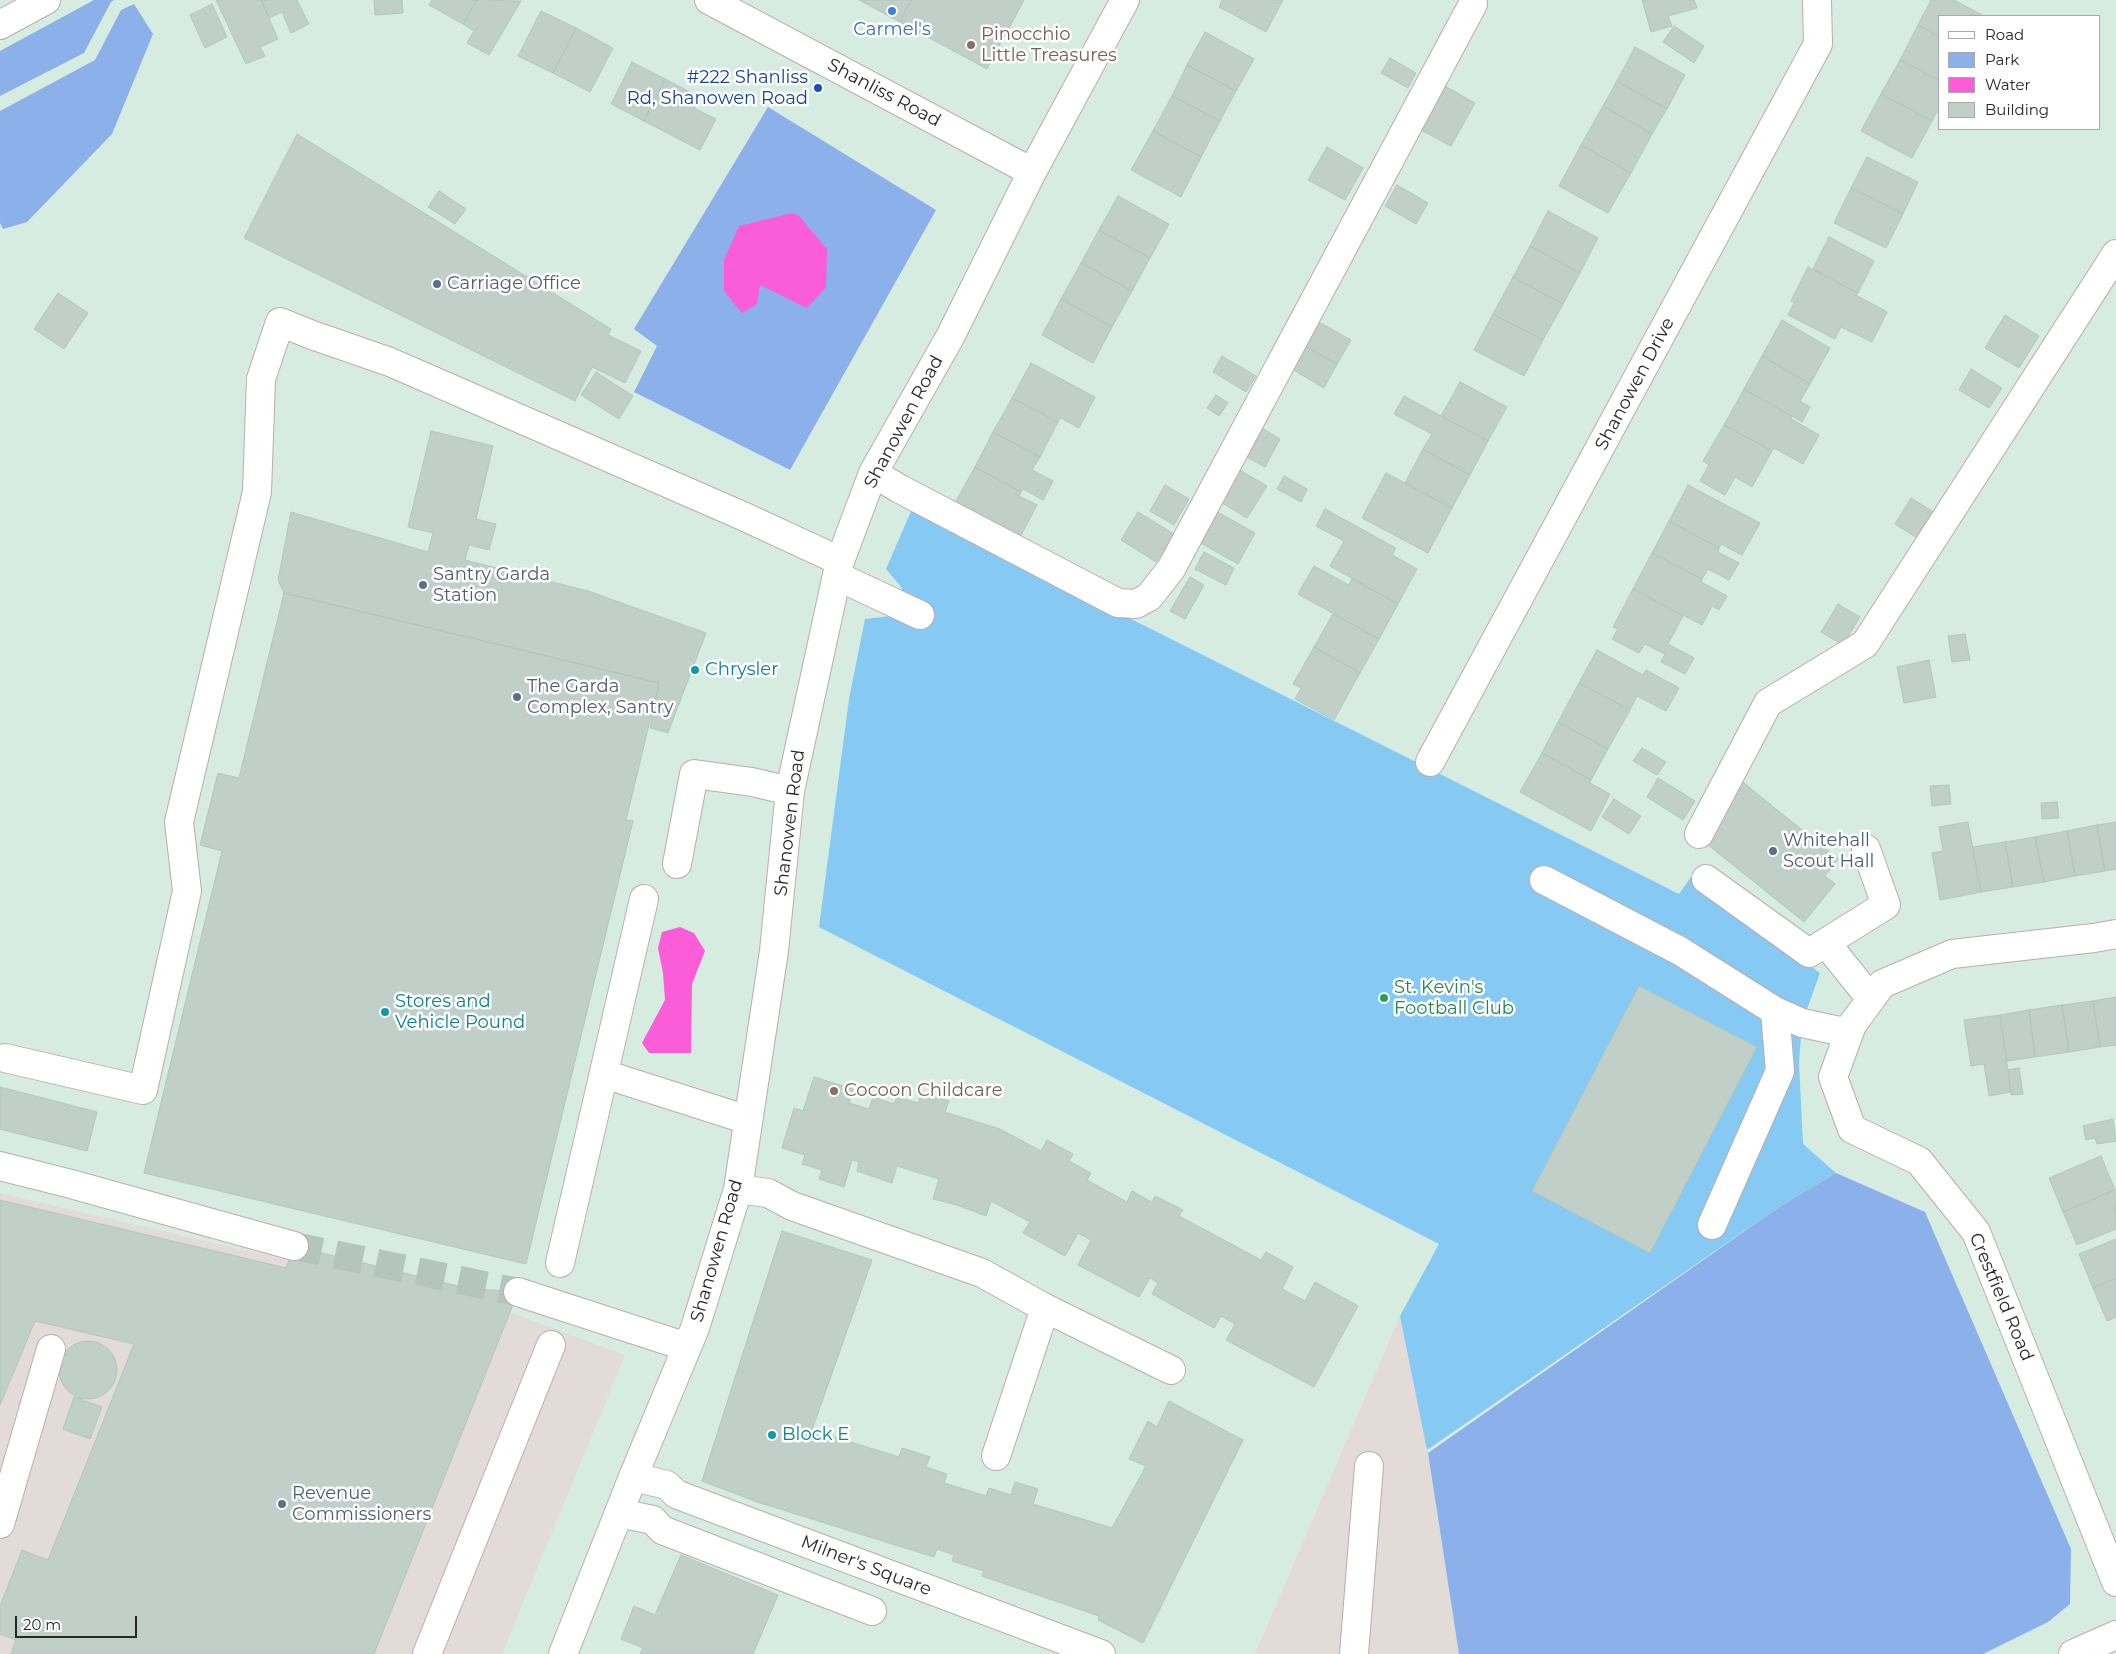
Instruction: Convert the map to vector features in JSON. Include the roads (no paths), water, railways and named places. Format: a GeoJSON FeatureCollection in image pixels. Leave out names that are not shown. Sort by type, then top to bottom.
{"type":"FeatureCollection","features":[{"type":"Feature","properties":{"kind":"street"},"geometry":{"type":"LineString","coordinates":[[12,13],[46,0]]}},
{"type":"Feature","properties":{"kind":"street","name":"Shanliss Road"},"geometry":{"type":"LineString","coordinates":[[709,0],[1032,172]]}},
{"type":"Feature","properties":{"kind":"street","name":"Shanowen Road"},"geometry":{"type":"LineString","coordinates":[[563,1654],[633,1477],[695,1328],[738,1190],[774,951],[790,792],[838,568],[873,473],[950,337],[1032,172],[1125,0]]}},
{"type":"Feature","properties":{"kind":"street","name":"Shanowen Drive"},"geometry":{"type":"LineString","coordinates":[[1430,762],[1818,44],[1817,0]]}},
{"type":"Feature","properties":{"kind":"street"},"geometry":{"type":"LineString","coordinates":[[873,473],[900,490],[1118,602],[1136,604],[1149,597],[1171,569],[1473,4]]}},
{"type":"Feature","properties":{"kind":"street"},"geometry":{"type":"LineString","coordinates":[[1699,834],[1768,703],[1864,644],[2116,254]]}},
{"type":"Feature","properties":{"kind":"street"},"geometry":{"type":"LineString","coordinates":[[5,1058],[143,1090],[187,891],[179,822],[257,492],[261,379],[280,322],[390,362],[745,517],[920,615]]}},
{"type":"Feature","properties":{"kind":"street"},"geometry":{"type":"LineString","coordinates":[[677,864],[694,774],[752,782],[790,792]]}},
{"type":"Feature","properties":{"kind":"street"},"geometry":{"type":"LineString","coordinates":[[1706,878],[1809,952],[1886,906],[1866,849]]}},
{"type":"Feature","properties":{"kind":"street"},"geometry":{"type":"LineString","coordinates":[[1544,880],[1680,951],[1776,1011],[1802,1023],[1849,1032]]}},
{"type":"Feature","properties":{"kind":"street"},"geometry":{"type":"LineString","coordinates":[[560,1263],[644,899]]}},
{"type":"Feature","properties":{"kind":"street","name":"Crestfield Road"},"geometry":{"type":"LineString","coordinates":[[2116,934],[1952,954],[1882,984],[1852,1025],[1833,1077],[1852,1129],[1919,1161],[1976,1232],[2116,1582]]}},
{"type":"Feature","properties":{"kind":"street"},"geometry":{"type":"LineString","coordinates":[[1826,943],[1871,999]]}},
{"type":"Feature","properties":{"kind":"street"},"geometry":{"type":"LineString","coordinates":[[1712,1225],[1780,1071],[1776,1011]]}},
{"type":"Feature","properties":{"kind":"street"},"geometry":{"type":"LineString","coordinates":[[604,1074],[748,1120]]}},
{"type":"Feature","properties":{"kind":"street"},"geometry":{"type":"LineString","coordinates":[[0,1166],[294,1246]]}},
{"type":"Feature","properties":{"kind":"street"},"geometry":{"type":"LineString","coordinates":[[738,1190],[768,1193],[792,1206],[982,1273],[1045,1308],[1171,1370]]}},
{"type":"Feature","properties":{"kind":"street"},"geometry":{"type":"LineString","coordinates":[[518,1292],[687,1348]]}},
{"type":"Feature","properties":{"kind":"street"},"geometry":{"type":"LineString","coordinates":[[996,1456],[1045,1308]]}},
{"type":"Feature","properties":{"kind":"street"},"geometry":{"type":"LineString","coordinates":[[427,1654],[551,1345]]}},
{"type":"Feature","properties":{"kind":"street"},"geometry":{"type":"LineString","coordinates":[[0,1524],[51,1349]]}},
{"type":"Feature","properties":{"kind":"street"},"geometry":{"type":"LineString","coordinates":[[1354,1654],[1370,1466]]}},
{"type":"Feature","properties":{"kind":"street","name":"Milner's Square"},"geometry":{"type":"LineString","coordinates":[[633,1477],[667,1485],[676,1494],[1101,1654]]}},
{"type":"Feature","properties":{"kind":"street"},"geometry":{"type":"LineString","coordinates":[[619,1513],[653,1520],[662,1530],[872,1611]]}},
{"type":"Feature","properties":{"kind":"street"},"geometry":{"type":"LineString","coordinates":[[2073,1654],[2116,1635]]}},
{"type":"Feature","properties":{"kind":"water"},"geometry":{"type":"Polygon","coordinates":[[[792,213],[799,216],[827,249],[826,287],[807,308],[760,285],[757,304],[742,313],[724,291],[724,260],[739,226],[792,213]]]}},
{"type":"Feature","properties":{"kind":"water"},"geometry":{"type":"Polygon","coordinates":[[[680,927],[694,933],[705,951],[692,984],[691,1053],[649,1053],[642,1043],[665,1000],[663,973],[658,948],[662,932],[680,927]]]}},
{"type":"Feature","properties":{"kind":"tunnel"},"geometry":{"type":"LineString","coordinates":[[294,1246],[518,1292]]}},
{"type":"Feature","properties":{"kind":"place","name":"Carmel's"},"geometry":{"type":"Point","coordinates":[892,11]}},
{"type":"Feature","properties":{"kind":"place","name":"Pinocchio Little Treasures"},"geometry":{"type":"Point","coordinates":[971,45]}},
{"type":"Feature","properties":{"kind":"place","name":"#222 Shanliss Rd, Shanowen Road"},"geometry":{"type":"Point","coordinates":[818,88]}},
{"type":"Feature","properties":{"kind":"place","name":"Carriage Office"},"geometry":{"type":"Point","coordinates":[437,284]}},
{"type":"Feature","properties":{"kind":"place","name":"Santry Garda Station"},"geometry":{"type":"Point","coordinates":[423,585]}},
{"type":"Feature","properties":{"kind":"place","name":"Chrysler"},"geometry":{"type":"Point","coordinates":[695,670]}},
{"type":"Feature","properties":{"kind":"place","name":"The Garda Complex, Santry"},"geometry":{"type":"Point","coordinates":[517,697]}},
{"type":"Feature","properties":{"kind":"place","name":"Whitehall Scout Hall"},"geometry":{"type":"Point","coordinates":[1773,851]}},
{"type":"Feature","properties":{"kind":"place","name":"St. Kevin's Football Club"},"geometry":{"type":"Point","coordinates":[1384,998]}},
{"type":"Feature","properties":{"kind":"place","name":"Stores and Vehicle Pound"},"geometry":{"type":"Point","coordinates":[385,1012]}},
{"type":"Feature","properties":{"kind":"place","name":"Cocoon Childcare"},"geometry":{"type":"Point","coordinates":[834,1091]}},
{"type":"Feature","properties":{"kind":"place","name":"Block E"},"geometry":{"type":"Point","coordinates":[772,1435]}},
{"type":"Feature","properties":{"kind":"place","name":"Revenue Commissioners"},"geometry":{"type":"Point","coordinates":[282,1504]}}]}
